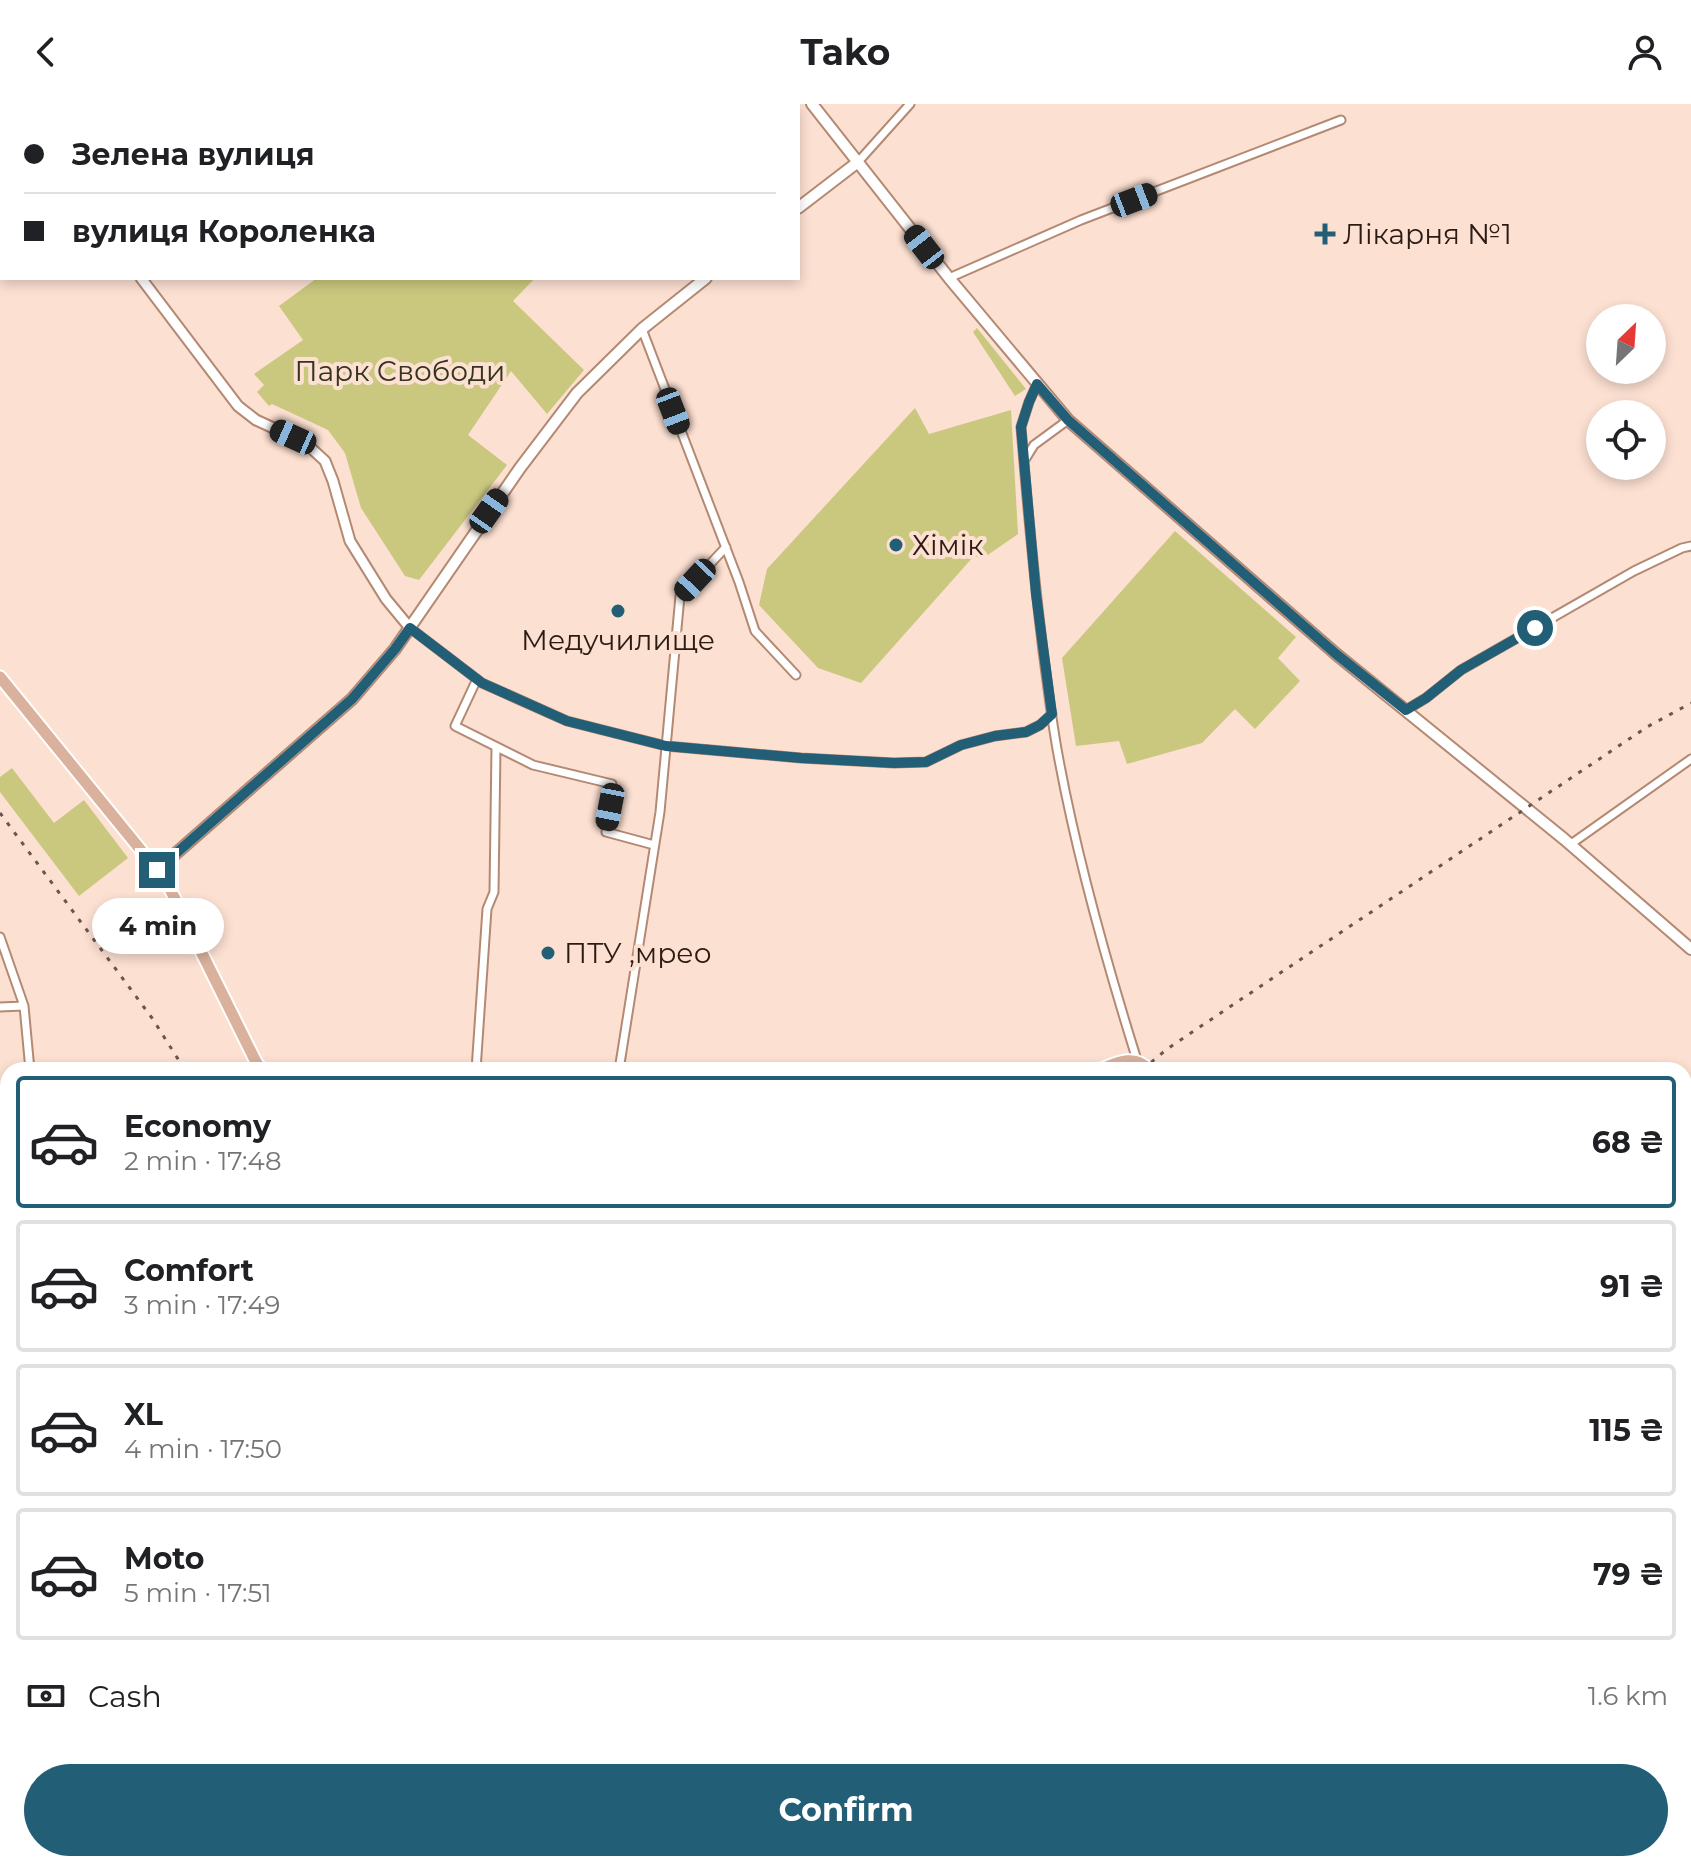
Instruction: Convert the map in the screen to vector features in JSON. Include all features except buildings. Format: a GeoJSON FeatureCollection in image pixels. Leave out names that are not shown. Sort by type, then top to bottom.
{"type":"FeatureCollection","features":[{"type":"Feature","properties":{"kind":"main road"},"geometry":{"type":"LineString","coordinates":[[812,104],[949,278],[1068,420],[1336,654],[1571,844],[1691,949]]}},
{"type":"Feature","properties":{"kind":"main road"},"geometry":{"type":"LineString","coordinates":[[800,206],[858,162]]}},
{"type":"Feature","properties":{"kind":"main road"},"geometry":{"type":"LineString","coordinates":[[157,870],[352,699],[395,649],[503,492],[577,393],[642,329],[703,280]]}},
{"type":"Feature","properties":{"kind":"main road"},"geometry":{"type":"LineString","coordinates":[[0,677],[169,887],[256,1062]]}},
{"type":"Feature","properties":{"kind":"main road"},"geometry":{"type":"LineString","coordinates":[[1122,1062],[1140,1062]]}},
{"type":"Feature","properties":{"kind":"street"},"geometry":{"type":"LineString","coordinates":[[858,162],[910,104]]}},
{"type":"Feature","properties":{"kind":"street"},"geometry":{"type":"LineString","coordinates":[[949,278],[1081,220],[1341,120]]}},
{"type":"Feature","properties":{"kind":"street"},"geometry":{"type":"LineString","coordinates":[[143,280],[238,406],[256,420],[312,449],[325,461],[350,541],[386,599],[410,628],[482,683],[567,721],[666,746],[801,758],[926,762],[961,745],[1026,732],[1052,714]]}},
{"type":"Feature","properties":{"kind":"street"},"geometry":{"type":"LineString","coordinates":[[642,329],[755,631],[796,675]]}},
{"type":"Feature","properties":{"kind":"street"},"geometry":{"type":"LineString","coordinates":[[1037,384],[1021,427],[1031,549],[1052,714],[1087,888],[1137,1060]]}},
{"type":"Feature","properties":{"kind":"street"},"geometry":{"type":"LineString","coordinates":[[1025,460],[1034,445],[1068,420]]}},
{"type":"Feature","properties":{"kind":"street"},"geometry":{"type":"LineString","coordinates":[[1406,710],[1461,670],[1634,571],[1691,546]]}},
{"type":"Feature","properties":{"kind":"street"},"geometry":{"type":"LineString","coordinates":[[620,1062],[660,812],[680,596],[726,547]]}},
{"type":"Feature","properties":{"kind":"street"},"geometry":{"type":"LineString","coordinates":[[477,679],[455,726],[496,750],[533,765],[612,784],[606,832],[654,845]]}},
{"type":"Feature","properties":{"kind":"street"},"geometry":{"type":"LineString","coordinates":[[477,1062],[487,909],[494,892],[496,750]]}},
{"type":"Feature","properties":{"kind":"street"},"geometry":{"type":"LineString","coordinates":[[1571,844],[1691,759]]}},
{"type":"Feature","properties":{"kind":"street"},"geometry":{"type":"LineString","coordinates":[[0,937],[24,1006],[29,1062]]}},
{"type":"Feature","properties":{"kind":"street"},"geometry":{"type":"LineString","coordinates":[[0,1007],[24,1006]]}},
{"type":"Feature","properties":{"kind":"green space","name":"Парк Свободи"},"geometry":{"type":"Polygon","coordinates":[[[314,280],[533,280],[513,301],[584,370],[547,414],[511,371],[468,435],[507,465],[419,580],[405,576],[361,508],[345,453],[328,430],[272,404],[269,406],[257,392],[264,385],[254,374],[303,340],[279,306],[314,280]]]}},
{"type":"Feature","properties":{"kind":"green space"},"geometry":{"type":"Polygon","coordinates":[[[977,328],[1026,389],[1015,396],[973,332],[977,328]]]}},
{"type":"Feature","properties":{"kind":"green space","name":"Хімік"},"geometry":{"type":"Polygon","coordinates":[[[915,408],[929,434],[1011,410],[1018,534],[982,559],[974,556],[861,683],[818,668],[759,605],[767,569],[915,408]]]}},
{"type":"Feature","properties":{"kind":"green space"},"geometry":{"type":"Polygon","coordinates":[[[1175,531],[1296,637],[1278,658],[1300,681],[1255,729],[1235,709],[1202,743],[1127,764],[1119,741],[1076,746],[1062,658],[1175,531]]]}},
{"type":"Feature","properties":{"kind":"green space"},"geometry":{"type":"Polygon","coordinates":[[[12,768],[54,823],[84,800],[128,858],[79,896],[0,792],[0,777],[12,768]]]}},
{"type":"Feature","properties":{"kind":"railway"},"geometry":{"type":"LineString","coordinates":[[1152,1062],[1647,727],[1691,703]]}},
{"type":"Feature","properties":{"kind":"railway"},"geometry":{"type":"LineString","coordinates":[[0,813],[152,1018],[180,1062]]}},
{"type":"Feature","properties":{"kind":"place","name":"Лікарня №1"},"geometry":{"type":"Point","coordinates":[1325,234]}},
{"type":"Feature","properties":{"kind":"place","name":"Хімік"},"geometry":{"type":"Point","coordinates":[896,545]}},
{"type":"Feature","properties":{"kind":"place","name":"Медучилище"},"geometry":{"type":"Point","coordinates":[618,611]}},
{"type":"Feature","properties":{"kind":"place","name":"ПТУ ,мрео"},"geometry":{"type":"Point","coordinates":[548,953]}},
{"type":"Feature","properties":{"kind":"route"},"geometry":{"type":"LineString","coordinates":[[157,870],[352,699],[410,628],[482,683],[567,721],[666,746],[801,758],[926,762],[961,745],[1026,732],[1040,725],[1052,714],[1036,594],[1021,427],[1037,384],[1068,420],[1336,654],[1406,710],[1461,670],[1535,628]]}}]}
